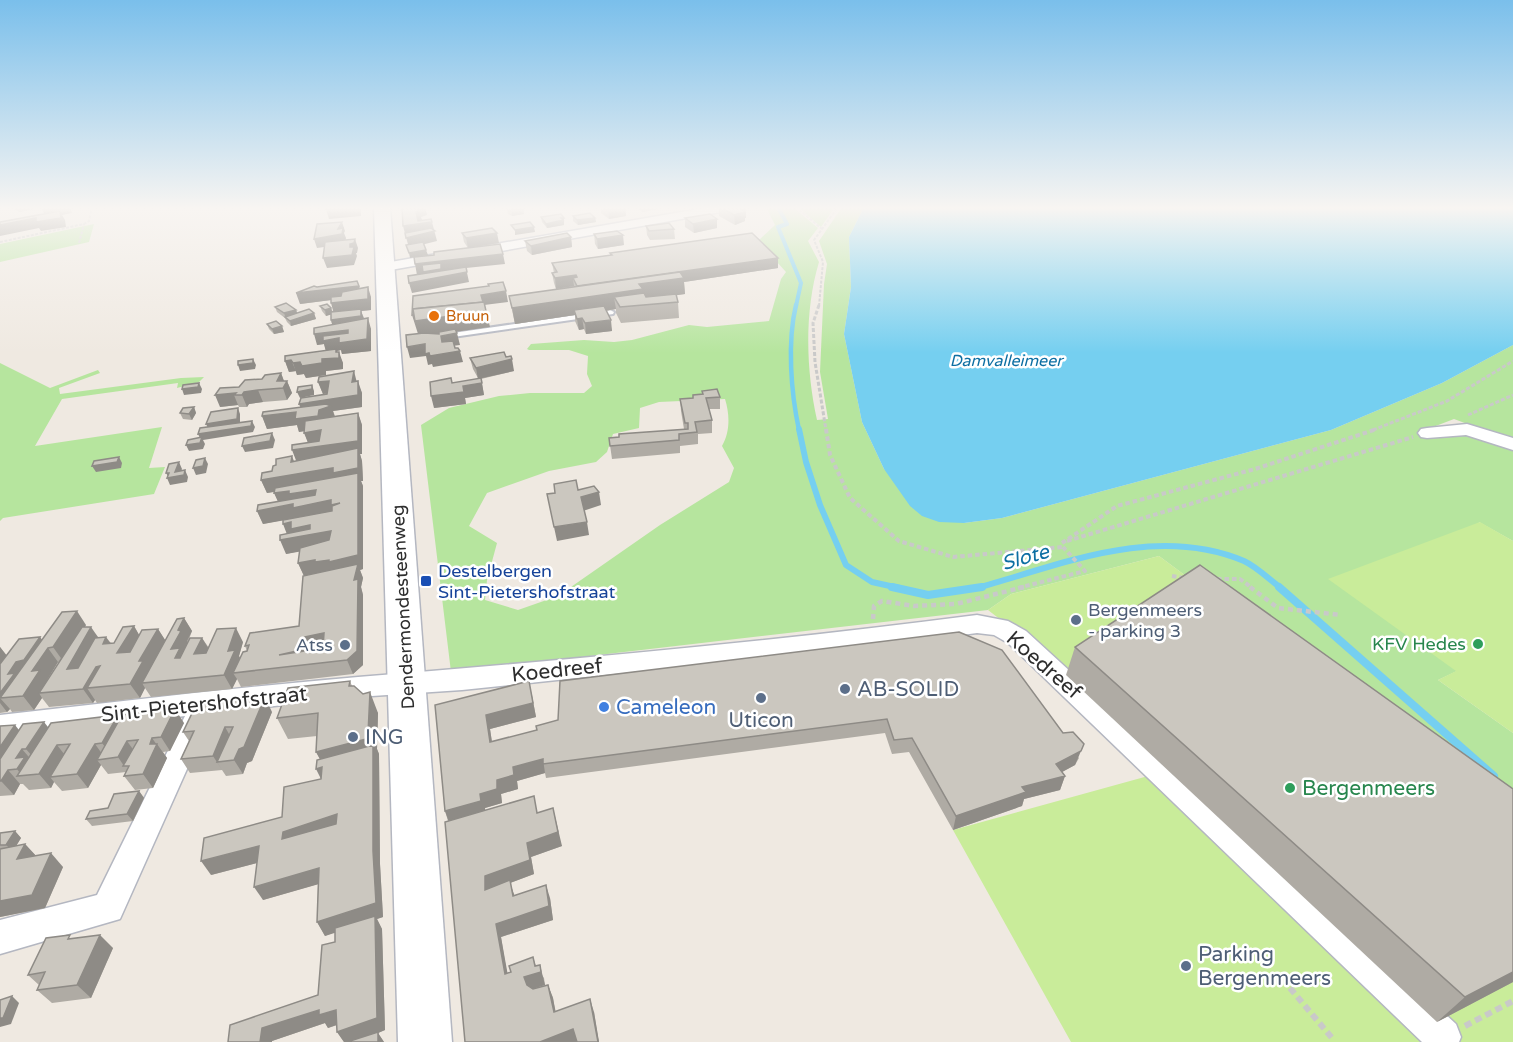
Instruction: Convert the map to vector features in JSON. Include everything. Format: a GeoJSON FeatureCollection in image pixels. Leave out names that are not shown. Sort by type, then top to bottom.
{"type":"FeatureCollection","features":[{"type":"Feature","properties":{"kind":"main road","name":"Dendermondesteenweg"},"geometry":{"type":"LineString","coordinates":[[384,256],[395,344],[409,729],[425,1042]]}},
{"type":"Feature","properties":{"kind":"street"},"geometry":{"type":"LineString","coordinates":[[385,267],[451,256]]}},
{"type":"Feature","properties":{"kind":"street"},"geometry":{"type":"LineString","coordinates":[[1428,433],[1467,429],[1513,444]]}},
{"type":"Feature","properties":{"kind":"street","name":"Koedreef"},"geometry":{"type":"LineString","coordinates":[[408,682],[462,680],[878,637],[977,624],[999,627],[1017,637],[1446,1039]]}},
{"type":"Feature","properties":{"kind":"street","name":"Sint-Pietershofstraat"},"geometry":{"type":"LineString","coordinates":[[0,726],[408,682]]}},
{"type":"Feature","properties":{"kind":"street"},"geometry":{"type":"LineString","coordinates":[[0,937],[108,908],[205,703]]}},
{"type":"Feature","properties":{"kind":"lane"},"geometry":{"type":"LineString","coordinates":[[436,338],[610,312]]}},
{"type":"Feature","properties":{"kind":"path"},"geometry":{"type":"LineString","coordinates":[[820,256],[823,262],[820,303],[813,323],[815,362],[830,455],[850,498],[899,541],[953,557],[1062,545],[1214,495],[1428,433]]}},
{"type":"Feature","properties":{"kind":"path"},"geometry":{"type":"LineString","coordinates":[[1062,545],[1117,506],[1255,469],[1383,428],[1447,401],[1513,361]]}},
{"type":"Feature","properties":{"kind":"path"},"geometry":{"type":"LineString","coordinates":[[878,637],[873,617],[874,606],[882,601],[914,606],[956,604],[1085,571],[1062,545]]}},
{"type":"Feature","properties":{"kind":"path"},"geometry":{"type":"LineString","coordinates":[[1172,576],[1193,580]]}},
{"type":"Feature","properties":{"kind":"path"},"geometry":{"type":"LineString","coordinates":[[1212,579],[1240,579],[1278,608],[1341,615]]}},
{"type":"Feature","properties":{"kind":"path"},"geometry":{"type":"LineString","coordinates":[[1290,988],[1332,1038]]}},
{"type":"Feature","properties":{"kind":"path"},"geometry":{"type":"LineString","coordinates":[[1446,1039],[1513,1001]]}},
{"type":"Feature","properties":{"kind":"green space"},"geometry":{"type":"Polygon","coordinates":[[[0,256],[28,256],[0,262],[0,256]]]}},
{"type":"Feature","properties":{"kind":"green space"},"geometry":{"type":"Polygon","coordinates":[[[771,256],[816,256],[819,262],[811,301],[809,361],[817,420],[828,419],[820,372],[827,264],[824,256],[850,256],[851,287],[844,334],[862,422],[884,469],[964,523],[1002,518],[1331,430],[1442,383],[1513,345],[1513,441],[1454,419],[1420,432],[1473,433],[1513,448],[1513,541],[1479,522],[1457,671],[1438,680],[1513,733],[1513,819],[1159,556],[1011,594],[988,610],[451,672],[421,425],[449,408],[499,396],[530,393],[584,393],[592,386],[587,374],[588,356],[569,350],[527,349],[531,344],[584,340],[614,342],[632,340],[689,325],[707,327],[769,321],[781,279],[786,272],[771,256]],[[725,399],[659,402],[640,408],[639,428],[613,434],[607,452],[596,462],[549,471],[487,493],[469,526],[497,543],[487,580],[485,600],[518,610],[558,596],[660,525],[729,482],[734,468],[722,446],[728,429],[725,399]]]}},
{"type":"Feature","properties":{"kind":"green space"},"geometry":{"type":"Polygon","coordinates":[[[0,363],[50,388],[98,370],[100,373],[59,388],[60,394],[204,377],[199,382],[177,388],[178,383],[62,399],[35,446],[162,427],[149,468],[165,467],[154,494],[3,518],[0,521],[0,363]]]}},
{"type":"Feature","properties":{"kind":"green space"},"geometry":{"type":"Polygon","coordinates":[[[1480,522],[1513,541],[1513,733],[1438,680],[1456,671],[1328,579],[1480,522]]]}},
{"type":"Feature","properties":{"kind":"green space","name":"Bergenmeers"},"geometry":{"type":"Polygon","coordinates":[[[1159,556],[1513,819],[1513,1042],[1071,1042],[953,830],[1159,773],[1019,634],[988,610],[1011,594],[1159,556]]]}},
{"type":"Feature","properties":{"kind":"water","name":"Damvalleimeer"},"geometry":{"type":"Polygon","coordinates":[[[850,256],[1513,256],[1513,345],[1442,383],[1331,430],[1002,518],[964,523],[939,522],[922,516],[910,506],[884,469],[862,422],[844,334],[851,287],[850,256]]]}},
{"type":"Feature","properties":{"kind":"building"},"geometry":{"type":"Polygon","coordinates":[[[323,256],[346,256],[323,258],[323,256]]]}},
{"type":"Feature","properties":{"kind":"building"},"geometry":{"type":"Polygon","coordinates":[[[428,256],[489,256],[415,264],[414,257],[428,256]]]}},
{"type":"Feature","properties":{"kind":"building"},"geometry":{"type":"Polygon","coordinates":[[[607,256],[776,256],[778,258],[577,286],[573,278],[577,277],[576,275],[555,278],[552,273],[557,272],[552,263],[607,256]]]}},
{"type":"Feature","properties":{"kind":"building"},"geometry":{"type":"Polygon","coordinates":[[[441,263],[441,269],[423,272],[422,265],[441,263]]]}},
{"type":"Feature","properties":{"kind":"building"},"geometry":{"type":"Polygon","coordinates":[[[466,267],[467,272],[409,283],[408,276],[466,267]]]}},
{"type":"Feature","properties":{"kind":"building"},"geometry":{"type":"Polygon","coordinates":[[[680,272],[684,278],[639,284],[643,289],[512,308],[509,296],[680,272]]]}},
{"type":"Feature","properties":{"kind":"building"},"geometry":{"type":"Polygon","coordinates":[[[357,281],[359,286],[296,293],[314,286],[357,281]]]}},
{"type":"Feature","properties":{"kind":"building"},"geometry":{"type":"Polygon","coordinates":[[[503,282],[506,291],[481,295],[483,302],[413,309],[414,314],[412,315],[413,296],[489,286],[488,284],[503,282]]]}},
{"type":"Feature","properties":{"kind":"building"},"geometry":{"type":"Polygon","coordinates":[[[368,287],[368,299],[331,303],[331,297],[341,296],[342,292],[368,287]]]}},
{"type":"Feature","properties":{"kind":"building"},"geometry":{"type":"Polygon","coordinates":[[[644,293],[646,297],[676,294],[678,302],[620,307],[614,297],[644,293]]]}},
{"type":"Feature","properties":{"kind":"building"},"geometry":{"type":"Polygon","coordinates":[[[484,302],[486,311],[415,321],[413,309],[484,302]]]}},
{"type":"Feature","properties":{"kind":"building"},"geometry":{"type":"Polygon","coordinates":[[[286,303],[296,310],[284,313],[275,307],[286,303]]]}},
{"type":"Feature","properties":{"kind":"building"},"geometry":{"type":"Polygon","coordinates":[[[327,304],[331,308],[325,310],[320,306],[327,304]]]}},
{"type":"Feature","properties":{"kind":"building"},"geometry":{"type":"Polygon","coordinates":[[[604,306],[611,320],[585,323],[582,318],[577,319],[574,310],[604,306]]]}},
{"type":"Feature","properties":{"kind":"building"},"geometry":{"type":"Polygon","coordinates":[[[309,309],[314,313],[290,321],[285,317],[309,309]]]}},
{"type":"Feature","properties":{"kind":"building"},"geometry":{"type":"Polygon","coordinates":[[[361,309],[361,316],[331,320],[331,312],[361,309]]]}},
{"type":"Feature","properties":{"kind":"building"},"geometry":{"type":"Polygon","coordinates":[[[368,318],[367,339],[339,343],[339,338],[323,341],[323,336],[348,333],[348,330],[314,334],[314,328],[368,318]]]}},
{"type":"Feature","properties":{"kind":"building"},"geometry":{"type":"Polygon","coordinates":[[[276,321],[282,326],[272,329],[267,324],[276,321]]]}},
{"type":"Feature","properties":{"kind":"building"},"geometry":{"type":"Polygon","coordinates":[[[455,329],[457,333],[441,336],[442,342],[453,341],[455,348],[460,351],[430,356],[429,353],[425,354],[425,344],[407,347],[406,335],[439,334],[439,332],[455,329]]]}},
{"type":"Feature","properties":{"kind":"building"},"geometry":{"type":"Polygon","coordinates":[[[336,349],[336,352],[339,352],[339,358],[322,359],[322,363],[302,366],[300,362],[285,361],[285,356],[336,349]]]}},
{"type":"Feature","properties":{"kind":"building"},"geometry":{"type":"Polygon","coordinates":[[[504,352],[506,357],[511,356],[512,359],[476,368],[470,358],[504,352]]]}},
{"type":"Feature","properties":{"kind":"building"},"geometry":{"type":"Polygon","coordinates":[[[253,359],[253,363],[238,365],[238,361],[253,359]]]}},
{"type":"Feature","properties":{"kind":"building"},"geometry":{"type":"Polygon","coordinates":[[[354,371],[352,382],[358,381],[358,395],[299,404],[301,398],[327,394],[329,381],[318,382],[319,377],[354,371]]]}},
{"type":"Feature","properties":{"kind":"building"},"geometry":{"type":"Polygon","coordinates":[[[281,373],[277,381],[287,381],[283,388],[244,392],[242,395],[234,395],[236,393],[215,395],[220,388],[239,387],[245,380],[262,379],[265,375],[281,373]]]}},
{"type":"Feature","properties":{"kind":"building"},"geometry":{"type":"Polygon","coordinates":[[[451,378],[452,383],[481,378],[482,383],[463,386],[464,392],[431,396],[430,382],[451,378]]]}},
{"type":"Feature","properties":{"kind":"building"},"geometry":{"type":"Polygon","coordinates":[[[199,383],[198,387],[182,389],[183,385],[199,383]]]}},
{"type":"Feature","properties":{"kind":"building"},"geometry":{"type":"Polygon","coordinates":[[[312,385],[312,389],[297,392],[298,387],[312,385]]]}},
{"type":"Feature","properties":{"kind":"building"},"geometry":{"type":"Polygon","coordinates":[[[717,389],[720,397],[706,398],[712,420],[695,422],[697,432],[679,434],[679,440],[610,446],[609,438],[619,437],[619,434],[688,429],[680,399],[693,398],[693,395],[703,394],[702,391],[717,389]]]}},
{"type":"Feature","properties":{"kind":"building"},"geometry":{"type":"Polygon","coordinates":[[[326,404],[331,406],[319,410],[318,416],[295,419],[296,412],[262,416],[263,412],[326,404]]]}},
{"type":"Feature","properties":{"kind":"building"},"geometry":{"type":"Polygon","coordinates":[[[194,407],[189,414],[180,413],[183,408],[194,407]]]}},
{"type":"Feature","properties":{"kind":"building"},"geometry":{"type":"Polygon","coordinates":[[[238,408],[237,419],[206,424],[211,412],[238,408]]]}},
{"type":"Feature","properties":{"kind":"building"},"geometry":{"type":"Polygon","coordinates":[[[358,413],[358,441],[292,450],[292,445],[319,441],[321,430],[304,433],[305,421],[358,413]]]}},
{"type":"Feature","properties":{"kind":"building"},"geometry":{"type":"Polygon","coordinates":[[[252,421],[251,426],[198,434],[200,428],[252,421]]]}},
{"type":"Feature","properties":{"kind":"building"},"geometry":{"type":"Polygon","coordinates":[[[272,433],[270,441],[242,446],[244,438],[272,433]]]}},
{"type":"Feature","properties":{"kind":"building"},"geometry":{"type":"Polygon","coordinates":[[[202,437],[200,443],[186,445],[188,440],[202,437]]]}},
{"type":"Feature","properties":{"kind":"building"},"geometry":{"type":"Polygon","coordinates":[[[358,448],[358,468],[333,473],[333,468],[261,480],[262,473],[272,471],[273,466],[276,465],[276,459],[292,456],[291,462],[358,448]]]}},
{"type":"Feature","properties":{"kind":"building"},"geometry":{"type":"Polygon","coordinates":[[[119,457],[117,462],[92,466],[94,461],[119,457]]]}},
{"type":"Feature","properties":{"kind":"building"},"geometry":{"type":"Polygon","coordinates":[[[205,458],[203,466],[193,468],[196,460],[205,458]]]}},
{"type":"Feature","properties":{"kind":"building"},"geometry":{"type":"Polygon","coordinates":[[[179,462],[175,472],[185,470],[184,475],[167,478],[169,464],[179,462]]]}},
{"type":"Feature","properties":{"kind":"building"},"geometry":{"type":"Polygon","coordinates":[[[358,473],[358,555],[329,562],[329,560],[315,562],[315,560],[298,563],[300,548],[329,540],[331,531],[280,540],[280,535],[310,529],[310,525],[291,529],[291,522],[283,524],[283,520],[332,511],[332,506],[340,503],[331,505],[331,500],[293,508],[293,504],[257,511],[258,505],[315,495],[316,490],[289,494],[289,491],[274,493],[275,488],[358,473]]]}},
{"type":"Feature","properties":{"kind":"building"},"geometry":{"type":"Polygon","coordinates":[[[576,480],[578,490],[594,486],[599,492],[581,497],[587,522],[554,527],[547,494],[555,493],[554,484],[576,480]]]}},
{"type":"Feature","properties":{"kind":"building"},"geometry":{"type":"Polygon","coordinates":[[[358,564],[354,580],[358,579],[357,651],[347,660],[233,673],[243,652],[247,651],[249,645],[245,646],[250,633],[299,626],[303,576],[358,564]],[[324,633],[305,637],[301,650],[279,655],[323,648],[324,633]]]}},
{"type":"Feature","properties":{"kind":"building"},"geometry":{"type":"Polygon","coordinates":[[[1200,565],[1513,789],[1513,972],[1465,997],[1075,647],[1200,565]]]}},
{"type":"Feature","properties":{"kind":"building"},"geometry":{"type":"Polygon","coordinates":[[[77,611],[53,647],[48,648],[32,671],[40,670],[23,696],[0,698],[62,612],[77,611]]]}},
{"type":"Feature","properties":{"kind":"building"},"geometry":{"type":"Polygon","coordinates":[[[184,618],[178,630],[181,631],[171,649],[180,648],[175,658],[180,658],[190,638],[202,638],[194,654],[206,653],[217,629],[236,628],[228,651],[235,650],[224,675],[142,683],[177,619],[184,618]]]}},
{"type":"Feature","properties":{"kind":"building"},"geometry":{"type":"Polygon","coordinates":[[[134,626],[117,653],[130,652],[142,630],[158,629],[139,661],[143,661],[130,684],[87,688],[100,666],[96,667],[83,689],[39,693],[82,627],[91,627],[67,669],[78,668],[95,638],[106,637],[103,644],[114,643],[123,627],[134,626]]]}},
{"type":"Feature","properties":{"kind":"building"},"geometry":{"type":"Polygon","coordinates":[[[959,632],[1002,650],[1063,733],[1073,732],[1084,744],[1081,751],[1056,764],[1065,776],[1022,787],[1026,792],[956,816],[912,738],[894,740],[887,719],[543,764],[543,759],[513,767],[514,775],[497,780],[497,789],[480,794],[481,801],[445,811],[435,705],[529,681],[533,703],[486,715],[490,742],[537,730],[536,726],[558,720],[560,681],[959,632]]]}},
{"type":"Feature","properties":{"kind":"building"},"geometry":{"type":"Polygon","coordinates":[[[40,637],[24,660],[16,662],[8,674],[15,673],[0,693],[0,664],[19,639],[40,637]]]}},
{"type":"Feature","properties":{"kind":"building"},"geometry":{"type":"Polygon","coordinates":[[[350,681],[349,686],[354,686],[363,694],[370,692],[368,734],[370,733],[370,738],[316,752],[318,713],[277,718],[288,688],[350,681]]]}},
{"type":"Feature","properties":{"kind":"building"},"geometry":{"type":"Polygon","coordinates":[[[265,697],[244,747],[239,749],[234,760],[217,762],[233,727],[225,727],[213,756],[181,759],[194,731],[183,732],[196,705],[265,697]]]}},
{"type":"Feature","properties":{"kind":"building"},"geometry":{"type":"Polygon","coordinates":[[[175,709],[161,737],[152,738],[150,744],[157,744],[143,774],[124,776],[129,766],[123,766],[138,740],[127,741],[118,757],[97,760],[122,715],[175,709]]]}},
{"type":"Feature","properties":{"kind":"building"},"geometry":{"type":"Polygon","coordinates":[[[118,715],[102,743],[95,744],[77,774],[50,777],[70,744],[57,745],[39,774],[17,776],[51,723],[118,715]]]}},
{"type":"Feature","properties":{"kind":"building"},"geometry":{"type":"Polygon","coordinates":[[[44,722],[26,749],[22,749],[16,758],[25,757],[17,769],[8,770],[0,781],[0,759],[23,724],[44,722]]]}},
{"type":"Feature","properties":{"kind":"building"},"geometry":{"type":"Polygon","coordinates":[[[15,725],[0,747],[0,726],[15,725]]]}},
{"type":"Feature","properties":{"kind":"building"},"geometry":{"type":"Polygon","coordinates":[[[373,745],[373,851],[376,903],[317,922],[319,868],[254,887],[259,846],[201,861],[204,838],[282,817],[284,787],[321,779],[322,767],[316,769],[317,760],[373,745]],[[337,814],[283,832],[282,839],[336,824],[337,814]]]}},
{"type":"Feature","properties":{"kind":"building"},"geometry":{"type":"Polygon","coordinates":[[[139,791],[127,814],[86,819],[90,811],[108,808],[114,794],[139,791]]]}},
{"type":"Feature","properties":{"kind":"building"},"geometry":{"type":"Polygon","coordinates":[[[534,796],[537,813],[553,808],[558,832],[527,843],[530,860],[485,876],[485,890],[510,880],[513,896],[546,885],[549,906],[496,924],[505,974],[511,972],[509,966],[533,957],[535,966],[540,965],[541,972],[524,977],[527,985],[533,989],[548,985],[554,1012],[590,999],[598,1042],[577,1042],[573,1029],[540,1042],[465,1042],[445,822],[534,796]]]}},
{"type":"Feature","properties":{"kind":"building"},"geometry":{"type":"Polygon","coordinates":[[[15,831],[6,845],[0,845],[0,833],[15,831]]]}},
{"type":"Feature","properties":{"kind":"building"},"geometry":{"type":"Polygon","coordinates":[[[25,844],[17,859],[51,853],[32,895],[0,901],[0,849],[25,844]]]}},
{"type":"Feature","properties":{"kind":"building"},"geometry":{"type":"Polygon","coordinates":[[[375,916],[377,1018],[337,1032],[336,1010],[319,1015],[319,1010],[262,1028],[260,1042],[228,1042],[230,1025],[318,995],[322,945],[335,942],[335,928],[375,916]]]}},
{"type":"Feature","properties":{"kind":"building"},"geometry":{"type":"Polygon","coordinates":[[[70,935],[68,939],[100,935],[77,985],[37,990],[45,972],[28,975],[46,938],[70,935]]]}},
{"type":"Feature","properties":{"kind":"building"},"geometry":{"type":"Polygon","coordinates":[[[12,996],[3,1018],[0,1018],[0,1000],[12,996]]]}},
{"type":"Feature","properties":{"kind":"building"},"geometry":{"type":"Polygon","coordinates":[[[378,1032],[378,1042],[347,1042],[378,1032]]]}},
{"type":"Feature","properties":{"kind":"waterway","name":"Slote"},"geometry":{"type":"LineString","coordinates":[[790,256],[801,283],[796,306]]}},
{"type":"Feature","properties":{"kind":"waterway","name":"Slote"},"geometry":{"type":"LineString","coordinates":[[796,305],[793,319],[791,368],[799,430]]}},
{"type":"Feature","properties":{"kind":"waterway","name":"Slote"},"geometry":{"type":"LineString","coordinates":[[799,429],[806,462],[820,505],[846,565],[872,582],[899,588]]}},
{"type":"Feature","properties":{"kind":"waterway","name":"Slote"},"geometry":{"type":"LineString","coordinates":[[979,587],[1076,559],[1144,547],[1177,546],[1211,551],[1244,561],[1281,588]]}},
{"type":"Feature","properties":{"kind":"waterway","name":"Slote"},"geometry":{"type":"LineString","coordinates":[[892,587],[928,595],[979,587]]}},
{"type":"Feature","properties":{"kind":"waterway","name":"Slote"},"geometry":{"type":"LineString","coordinates":[[1279,587],[1494,776]]}},
{"type":"Feature","properties":{"kind":"place","name":"Bruun"},"geometry":{"type":"Point","coordinates":[434,316]}},
{"type":"Feature","properties":{"kind":"place","name":"Destelbergen Sint-Pietershofstraat"},"geometry":{"type":"Point","coordinates":[426,581]}},
{"type":"Feature","properties":{"kind":"place","name":"Bergenmeers - parking 3"},"geometry":{"type":"Point","coordinates":[1076,620]}},
{"type":"Feature","properties":{"kind":"place","name":"KFV Hedes"},"geometry":{"type":"Point","coordinates":[1478,644]}},
{"type":"Feature","properties":{"kind":"place","name":"Atss"},"geometry":{"type":"Point","coordinates":[345,645]}},
{"type":"Feature","properties":{"kind":"place","name":"AB-SOLID"},"geometry":{"type":"Point","coordinates":[845,689]}},
{"type":"Feature","properties":{"kind":"place","name":"Uticon"},"geometry":{"type":"Point","coordinates":[761,698]}},
{"type":"Feature","properties":{"kind":"place","name":"Cameleon"},"geometry":{"type":"Point","coordinates":[604,707]}},
{"type":"Feature","properties":{"kind":"place","name":"ING"},"geometry":{"type":"Point","coordinates":[353,737]}},
{"type":"Feature","properties":{"kind":"place","name":"Bergenmeers"},"geometry":{"type":"Point","coordinates":[1290,788]}},
{"type":"Feature","properties":{"kind":"place","name":"Parking Bergenmeers"},"geometry":{"type":"Point","coordinates":[1186,966]}}]}
